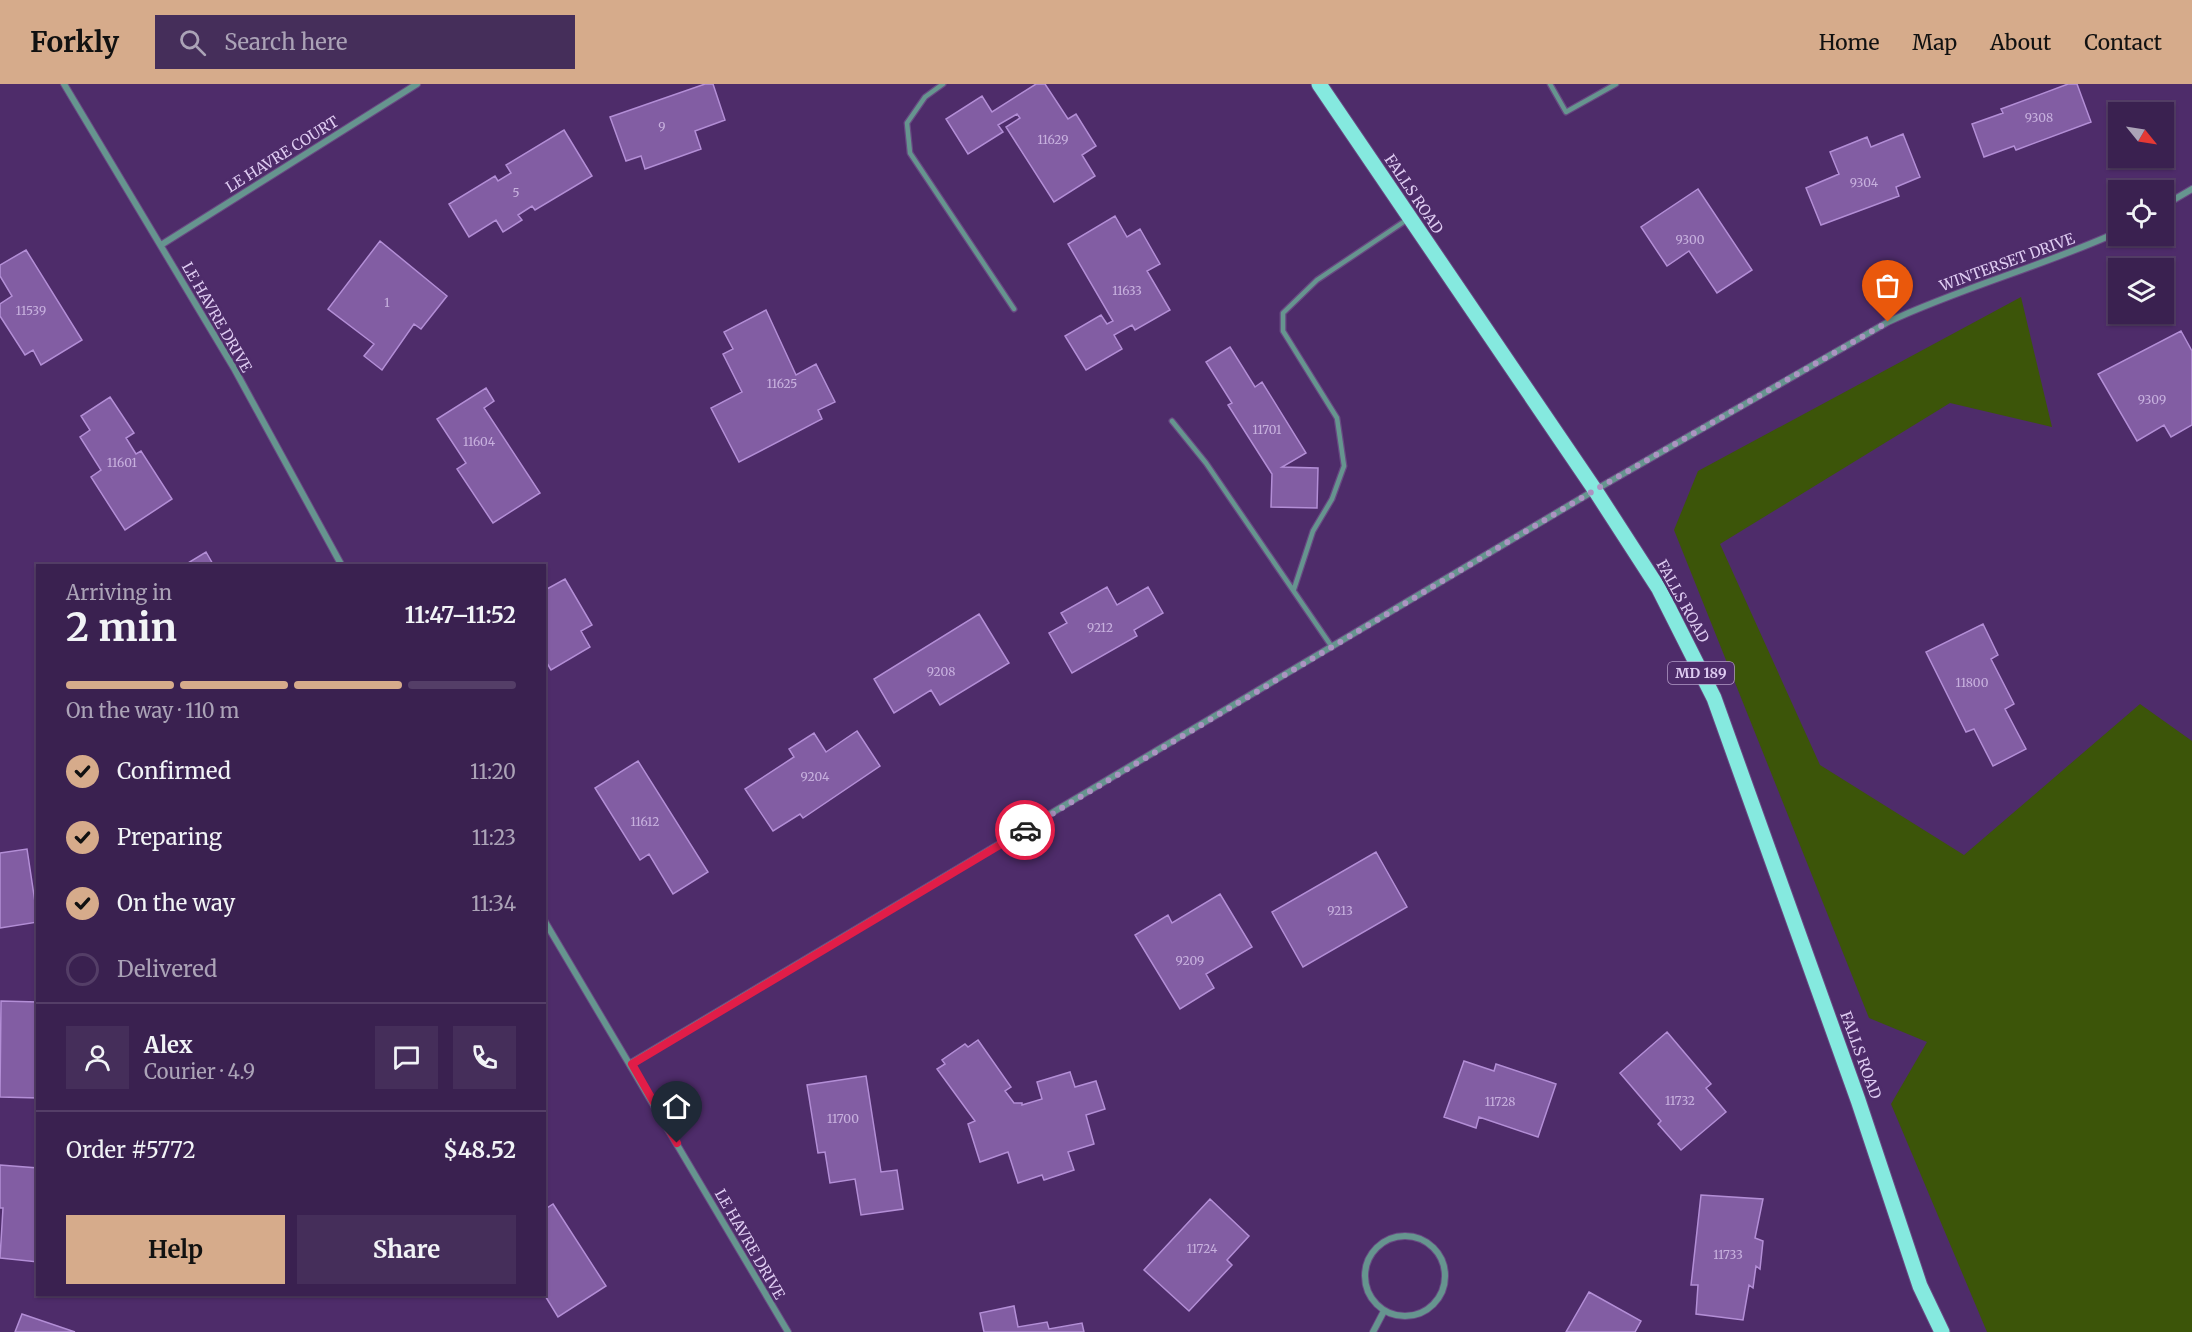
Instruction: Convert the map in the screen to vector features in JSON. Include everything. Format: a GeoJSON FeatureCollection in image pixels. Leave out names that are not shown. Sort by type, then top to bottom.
{"type":"FeatureCollection","features":[{"type":"Feature","properties":{"kind":"main road","name":"FALLS ROAD"},"geometry":{"type":"LineString","coordinates":[[1319,84],[1595,490],[1659,589],[1714,698],[1858,1100],[1920,1286],[1942,1332]]}},
{"type":"Feature","properties":{"kind":"street","name":"LE HAVRE DRIVE"},"geometry":{"type":"LineString","coordinates":[[64,84],[235,370],[341,564]]}},
{"type":"Feature","properties":{"kind":"street","name":"LE HAVRE COURT"},"geometry":{"type":"LineString","coordinates":[[161,245],[417,84]]}},
{"type":"Feature","properties":{"kind":"street"},"geometry":{"type":"LineString","coordinates":[[2174,200],[2192,189]]}},
{"type":"Feature","properties":{"kind":"street","name":"WINTERSET DRIVE"},"geometry":{"type":"LineString","coordinates":[[632,1064],[1595,490],[1888,322],[1938,299],[2071,253],[2108,236]]}},
{"type":"Feature","properties":{"kind":"street","name":"LE HAVRE DRIVE"},"geometry":{"type":"LineString","coordinates":[[546,923],[632,1064],[788,1332]]}},
{"type":"Feature","properties":{"kind":"street"},"geometry":{"type":"LineString","coordinates":[[1411,1236],[1426,1241],[1437,1252],[1444,1266],[1445,1282],[1439,1297],[1429,1308],[1414,1315],[1399,1316],[1384,1311],[1372,1300],[1365,1286],[1365,1270],[1370,1255],[1381,1244],[1395,1237],[1411,1236]]}},
{"type":"Feature","properties":{"kind":"street"},"geometry":{"type":"LineString","coordinates":[[1373,1332],[1384,1311]]}},
{"type":"Feature","properties":{"kind":"lane"},"geometry":{"type":"LineString","coordinates":[[943,84],[926,97],[907,123],[910,153],[1014,309]]}},
{"type":"Feature","properties":{"kind":"lane"},"geometry":{"type":"LineString","coordinates":[[1550,84],[1566,112],[1616,84]]}},
{"type":"Feature","properties":{"kind":"lane"},"geometry":{"type":"LineString","coordinates":[[1294,590],[1313,531],[1332,499],[1344,466],[1337,418],[1283,331],[1283,313],[1317,280],[1409,219]]}},
{"type":"Feature","properties":{"kind":"lane"},"geometry":{"type":"LineString","coordinates":[[1172,421],[1206,463],[1332,647]]}},
{"type":"Feature","properties":{"kind":"green space"},"geometry":{"type":"Polygon","coordinates":[[[2021,297],[2052,427],[1950,403],[1720,544],[1820,765],[1964,855],[2140,704],[2192,741],[2192,1332],[1987,1332],[1891,1104],[1927,1042],[1869,1018],[1674,530],[1698,471],[2021,297]]]}},
{"type":"Feature","properties":{"kind":"building"},"geometry":{"type":"Polygon","coordinates":[[[705,84],[713,84],[725,120],[695,131],[701,149],[645,169],[641,156],[626,161],[610,117],[705,84]]]}},
{"type":"Feature","properties":{"kind":"building"},"geometry":{"type":"Polygon","coordinates":[[[1036,84],[1045,84],[1068,119],[1076,114],[1096,146],[1082,155],[1095,176],[1054,202],[1006,127],[1020,118],[1017,114],[998,125],[1003,132],[968,154],[946,119],[982,96],[992,112],[1036,84]]]}},
{"type":"Feature","properties":{"kind":"building"},"geometry":{"type":"Polygon","coordinates":[[[2068,84],[2077,84],[2091,122],[2016,150],[2014,146],[1984,157],[1972,124],[2003,113],[2001,109],[2068,84]]]}},
{"type":"Feature","properties":{"kind":"building"},"geometry":{"type":"Polygon","coordinates":[[[564,130],[592,176],[535,210],[532,206],[518,215],[522,220],[503,232],[496,220],[469,237],[449,204],[495,176],[498,181],[511,173],[506,165],[564,130]]]}},
{"type":"Feature","properties":{"kind":"building"},"geometry":{"type":"Polygon","coordinates":[[[1903,134],[1920,177],[1896,187],[1899,196],[1821,225],[1806,188],[1839,174],[1830,152],[1867,137],[1871,147],[1903,134]]]}},
{"type":"Feature","properties":{"kind":"building"},"geometry":{"type":"Polygon","coordinates":[[[1698,189],[1752,270],[1717,293],[1689,251],[1667,266],[1641,227],[1698,189]]]}},
{"type":"Feature","properties":{"kind":"building"},"geometry":{"type":"Polygon","coordinates":[[[1115,216],[1127,237],[1140,229],[1160,264],[1147,271],[1170,310],[1135,330],[1132,325],[1114,335],[1122,349],[1086,370],[1065,336],[1101,315],[1107,324],[1113,321],[1068,244],[1115,216]]]}},
{"type":"Feature","properties":{"kind":"building"},"geometry":{"type":"Polygon","coordinates":[[[380,241],[447,296],[421,329],[414,324],[382,370],[364,356],[374,344],[328,309],[380,241]]]}},
{"type":"Feature","properties":{"kind":"building"},"geometry":{"type":"Polygon","coordinates":[[[26,250],[82,340],[41,365],[33,350],[25,355],[0,316],[0,304],[12,296],[0,276],[0,265],[26,250]]]}},
{"type":"Feature","properties":{"kind":"building"},"geometry":{"type":"Polygon","coordinates":[[[766,310],[796,375],[816,364],[835,402],[818,410],[822,419],[739,462],[711,408],[742,392],[723,354],[733,349],[724,332],[766,310]]]}},
{"type":"Feature","properties":{"kind":"building"},"geometry":{"type":"Polygon","coordinates":[[[2181,331],[2192,351],[2192,425],[2171,437],[2164,425],[2137,441],[2098,374],[2181,331]]]}},
{"type":"Feature","properties":{"kind":"building"},"geometry":{"type":"Polygon","coordinates":[[[1230,347],[1255,387],[1262,382],[1306,453],[1282,467],[1318,468],[1317,508],[1271,507],[1272,474],[1228,405],[1232,403],[1206,362],[1230,347]]]}},
{"type":"Feature","properties":{"kind":"building"},"geometry":{"type":"Polygon","coordinates":[[[486,388],[494,401],[484,408],[540,493],[493,523],[457,469],[466,463],[437,419],[486,388]]]}},
{"type":"Feature","properties":{"kind":"building"},"geometry":{"type":"Polygon","coordinates":[[[110,397],[134,433],[126,438],[136,454],[141,451],[172,499],[125,530],[91,477],[101,470],[80,437],[90,430],[81,416],[110,397]]]}},
{"type":"Feature","properties":{"kind":"building"},"geometry":{"type":"Polygon","coordinates":[[[206,552],[213,564],[186,564],[206,552]]]}},
{"type":"Feature","properties":{"kind":"building"},"geometry":{"type":"Polygon","coordinates":[[[565,579],[592,625],[581,631],[590,647],[551,670],[546,661],[547,589],[565,579]]]}},
{"type":"Feature","properties":{"kind":"building"},"geometry":{"type":"Polygon","coordinates":[[[1107,587],[1117,605],[1148,587],[1163,613],[1134,630],[1137,636],[1072,673],[1049,633],[1067,623],[1061,613],[1107,587]]]}},
{"type":"Feature","properties":{"kind":"building"},"geometry":{"type":"Polygon","coordinates":[[[979,614],[1009,663],[940,705],[931,690],[894,713],[874,679],[979,614]]]}},
{"type":"Feature","properties":{"kind":"building"},"geometry":{"type":"Polygon","coordinates":[[[1983,624],[1998,655],[1991,659],[2014,704],[2005,709],[2026,749],[1993,766],[1974,729],[1966,732],[1926,652],[1983,624]]]}},
{"type":"Feature","properties":{"kind":"building"},"geometry":{"type":"Polygon","coordinates":[[[857,731],[880,766],[803,818],[800,814],[773,831],[745,789],[794,757],[789,749],[814,733],[826,752],[857,731]]]}},
{"type":"Feature","properties":{"kind":"building"},"geometry":{"type":"Polygon","coordinates":[[[638,761],[708,872],[673,894],[649,854],[640,860],[595,788],[638,761]]]}},
{"type":"Feature","properties":{"kind":"building"},"geometry":{"type":"Polygon","coordinates":[[[27,849],[36,922],[0,928],[0,853],[27,849]]]}},
{"type":"Feature","properties":{"kind":"building"},"geometry":{"type":"Polygon","coordinates":[[[1376,852],[1407,907],[1303,967],[1272,912],[1376,852]]]}},
{"type":"Feature","properties":{"kind":"building"},"geometry":{"type":"Polygon","coordinates":[[[1220,894],[1252,947],[1206,974],[1214,988],[1180,1009],[1135,935],[1168,915],[1172,923],[1220,894]]]}},
{"type":"Feature","properties":{"kind":"building"},"geometry":{"type":"Polygon","coordinates":[[[1,1001],[36,1002],[36,1098],[0,1097],[1,1001]]]}},
{"type":"Feature","properties":{"kind":"building"},"geometry":{"type":"Polygon","coordinates":[[[1667,1032],[1711,1084],[1706,1088],[1726,1112],[1681,1150],[1658,1124],[1661,1121],[1620,1073],[1667,1032]]]}},
{"type":"Feature","properties":{"kind":"building"},"geometry":{"type":"Polygon","coordinates":[[[978,1040],[1011,1087],[1005,1091],[1014,1103],[1022,1103],[1022,1105],[1042,1099],[1037,1082],[1070,1072],[1075,1087],[1096,1081],[1105,1109],[1086,1115],[1094,1144],[1068,1152],[1074,1170],[1044,1180],[1042,1175],[1018,1183],[1008,1152],[980,1162],[968,1124],[975,1121],[937,1069],[945,1064],[942,1060],[965,1044],[968,1047],[978,1040]]]}},
{"type":"Feature","properties":{"kind":"building"},"geometry":{"type":"Polygon","coordinates":[[[1464,1061],[1494,1071],[1496,1064],[1556,1084],[1538,1137],[1479,1117],[1476,1128],[1444,1117],[1464,1061]]]}},
{"type":"Feature","properties":{"kind":"building"},"geometry":{"type":"Polygon","coordinates":[[[866,1076],[881,1172],[897,1170],[903,1209],[861,1215],[855,1179],[830,1183],[825,1152],[818,1153],[807,1085],[866,1076]]]}},
{"type":"Feature","properties":{"kind":"building"},"geometry":{"type":"Polygon","coordinates":[[[0,1165],[36,1168],[36,1262],[0,1258],[3,1208],[0,1208],[0,1165]]]}},
{"type":"Feature","properties":{"kind":"building"},"geometry":{"type":"Polygon","coordinates":[[[1701,1195],[1763,1199],[1755,1238],[1763,1241],[1760,1269],[1756,1266],[1753,1288],[1749,1285],[1743,1320],[1696,1314],[1698,1285],[1691,1285],[1701,1195]]]}},
{"type":"Feature","properties":{"kind":"building"},"geometry":{"type":"Polygon","coordinates":[[[1210,1199],[1249,1236],[1227,1260],[1232,1265],[1189,1311],[1144,1270],[1210,1199]]]}},
{"type":"Feature","properties":{"kind":"building"},"geometry":{"type":"Polygon","coordinates":[[[553,1204],[606,1286],[558,1317],[545,1296],[546,1209],[553,1204]]]}},
{"type":"Feature","properties":{"kind":"building"},"geometry":{"type":"Polygon","coordinates":[[[1589,1292],[1641,1321],[1635,1332],[1566,1332],[1589,1292]]]}},
{"type":"Feature","properties":{"kind":"building"},"geometry":{"type":"Polygon","coordinates":[[[1014,1306],[1018,1327],[1047,1322],[1049,1329],[1082,1323],[1084,1332],[984,1332],[980,1313],[1014,1306]]]}},
{"type":"Feature","properties":{"kind":"building"},"geometry":{"type":"Polygon","coordinates":[[[22,1314],[75,1332],[15,1332],[22,1314]]]}},
{"type":"Feature","properties":{"kind":"way so far"},"geometry":{"type":"LineString","coordinates":[[1025,830],[1595,490],[1888,322]]}},
{"type":"Feature","properties":{"kind":"route"},"geometry":{"type":"LineString","coordinates":[[677,1143],[632,1064],[1025,830]]}}]}
